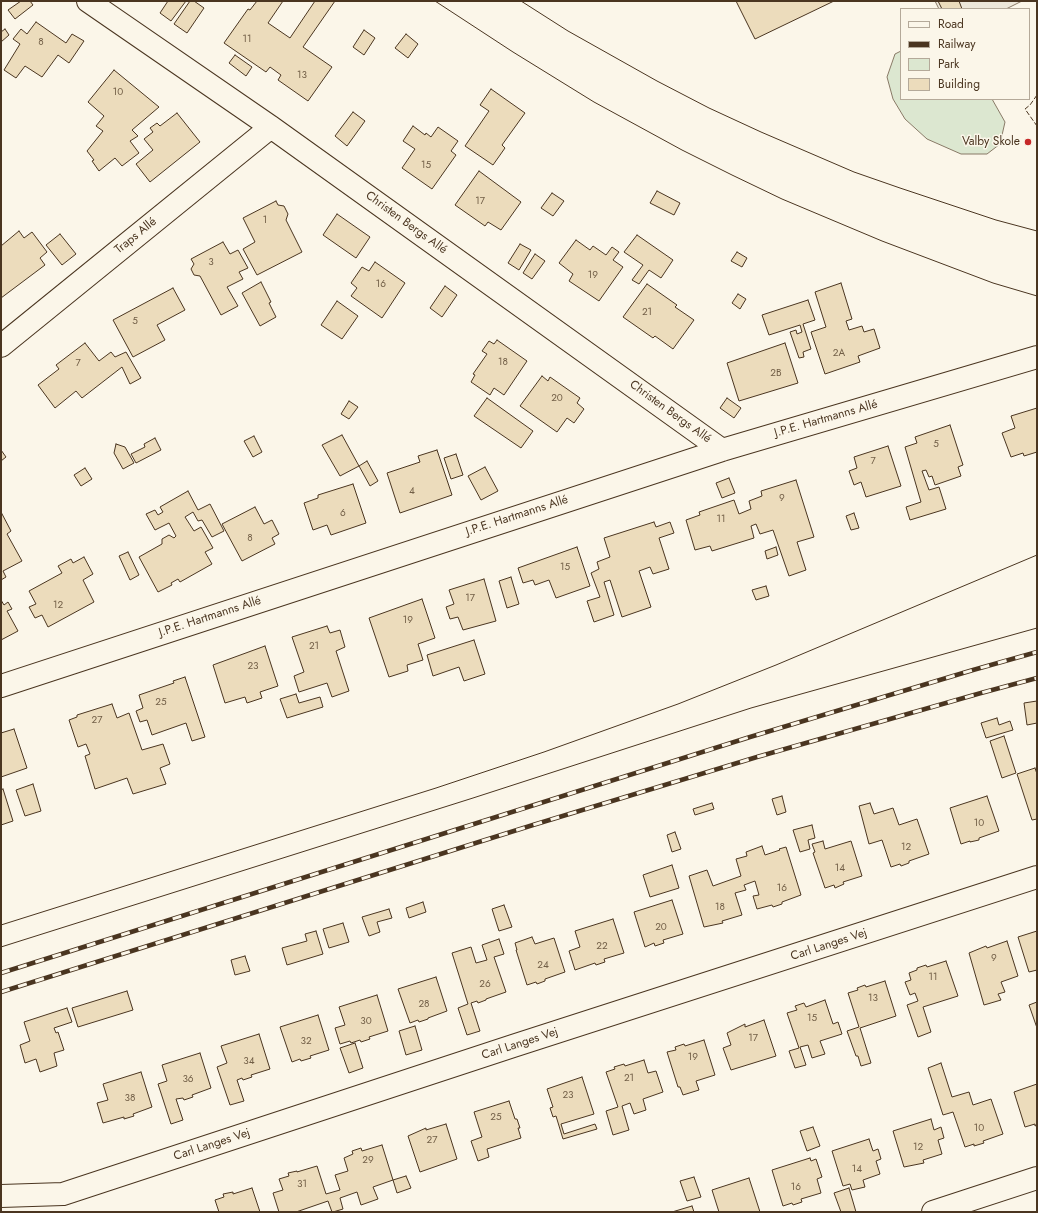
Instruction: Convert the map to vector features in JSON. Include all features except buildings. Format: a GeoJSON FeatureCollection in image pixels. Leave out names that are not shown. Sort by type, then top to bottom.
{"type":"FeatureCollection","features":[{"type":"Feature","properties":{"kind":"street","name":"Christen Bergs Allé"},"geometry":{"type":"LineString","coordinates":[[88,1],[272,126],[722,450]]}},
{"type":"Feature","properties":{"kind":"street","name":"Traps Allé"},"geometry":{"type":"LineString","coordinates":[[1,346],[272,126]]}},
{"type":"Feature","properties":{"kind":"street","name":"J.P.E. Hartmanns Allé"},"geometry":{"type":"LineString","coordinates":[[1,686],[722,450],[1037,357]]}},
{"type":"Feature","properties":{"kind":"street","name":"Carl Langes Vej"},"geometry":{"type":"LineString","coordinates":[[1,1196],[63,1194],[1037,877]]}},
{"type":"Feature","properties":{"kind":"street"},"geometry":{"type":"LineString","coordinates":[[933,1212],[1037,1178]]}},
{"type":"Feature","properties":{"kind":"green space"},"geometry":{"type":"Polygon","coordinates":[[[900,52],[900,100],[993,100],[1005,122],[1000,144],[987,154],[961,154],[927,139],[905,119],[893,99],[887,77],[895,54],[900,52]]]}},
{"type":"Feature","properties":{"kind":"shaded area"},"geometry":{"type":"Polygon","coordinates":[[[935,1],[1022,1],[1008,8],[938,8],[935,1]]]}},
{"type":"Feature","properties":{"kind":"tram line"},"geometry":{"type":"LineString","coordinates":[[435,1],[513,52],[594,102],[682,150],[732,175],[782,199],[882,241],[993,283],[1037,296]]}},
{"type":"Feature","properties":{"kind":"tram line"},"geometry":{"type":"LineString","coordinates":[[521,1],[568,31],[657,81],[709,108],[761,132],[854,172],[996,220],[1037,231]]}},
{"type":"Feature","properties":{"kind":"tram line"},"geometry":{"type":"LineString","coordinates":[[1,925],[436,788],[544,752],[678,704],[776,665],[1037,555]]}},
{"type":"Feature","properties":{"kind":"tram line"},"geometry":{"type":"LineString","coordinates":[[1,947],[473,798],[751,708],[1037,628]]}},
{"type":"Feature","properties":{"kind":"railway"},"geometry":{"type":"LineString","coordinates":[[1,973],[750,737],[1037,652]]}},
{"type":"Feature","properties":{"kind":"railway"},"geometry":{"type":"LineString","coordinates":[[1,992],[533,825],[757,757],[1037,678]]}},
{"type":"Feature","properties":{"kind":"fence"},"geometry":{"type":"LineString","coordinates":[[1037,95],[1025,109],[1037,126]]}},
{"type":"Feature","properties":{"kind":"place","name":"Valby Skole"},"geometry":{"type":"Point","coordinates":[1028,142]}}]}
